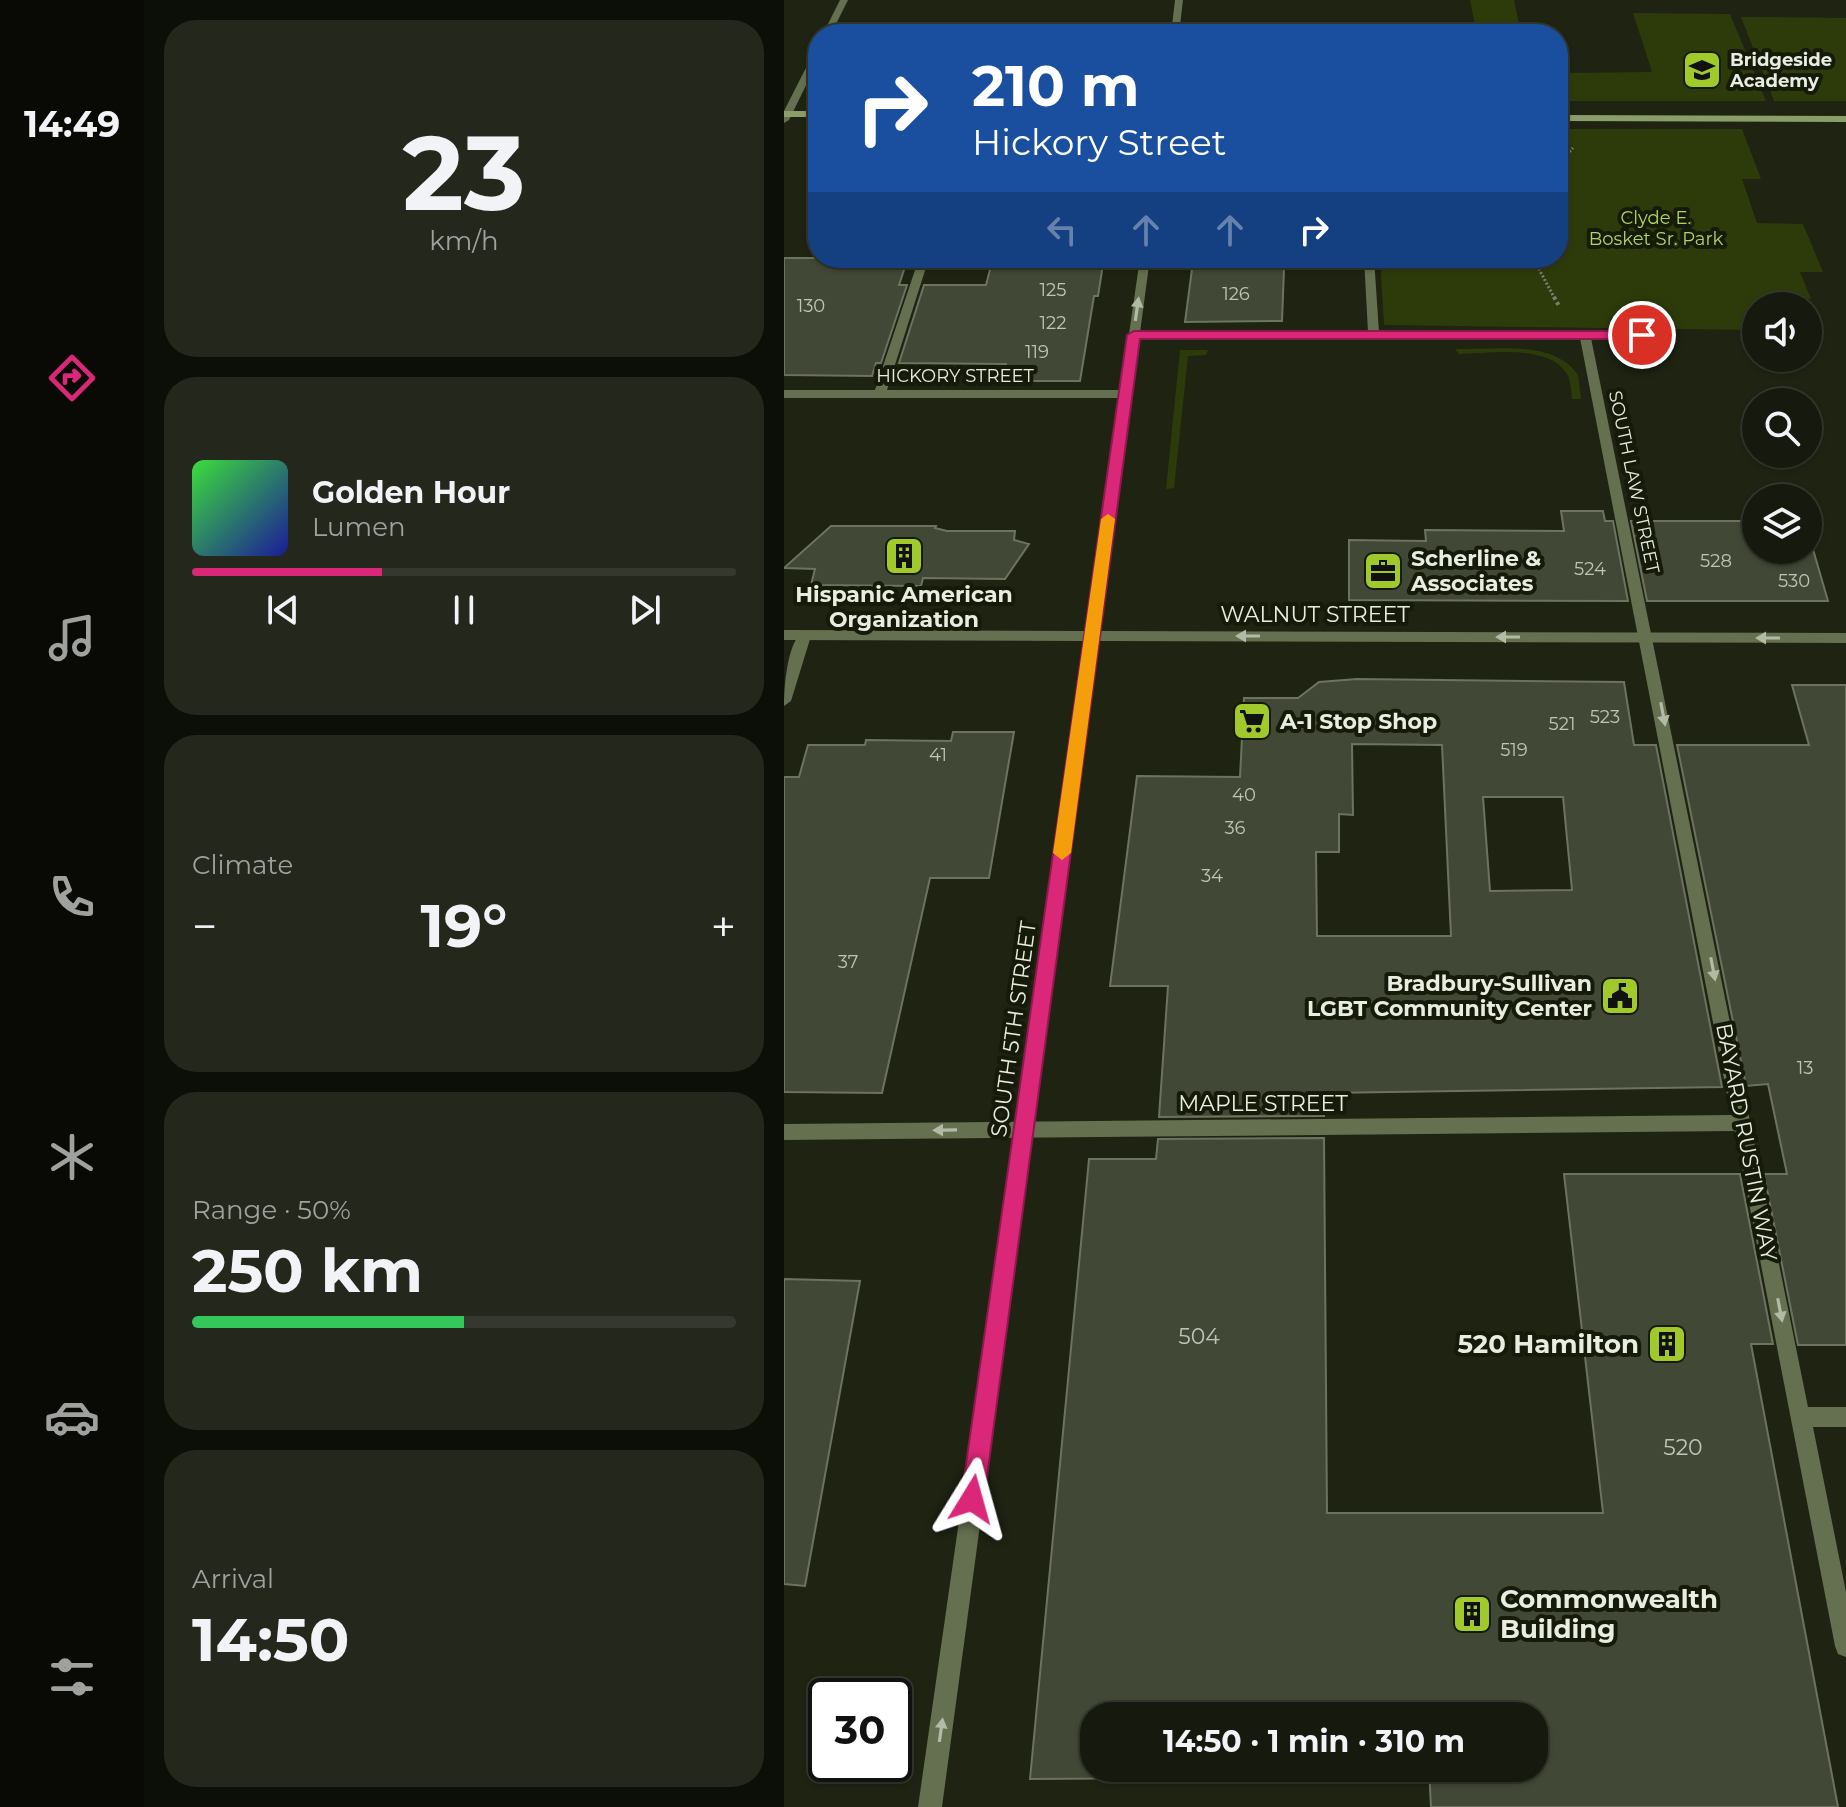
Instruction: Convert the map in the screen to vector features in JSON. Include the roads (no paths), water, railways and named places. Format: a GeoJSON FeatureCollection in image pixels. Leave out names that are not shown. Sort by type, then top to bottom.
{"type":"FeatureCollection","features":[{"type":"Feature","properties":{"kind":"street"},"geometry":{"type":"LineString","coordinates":[[832,24],[844,0]]}},
{"type":"Feature","properties":{"kind":"street"},"geometry":{"type":"LineString","coordinates":[[1176,24],[1179,0]]}},
{"type":"Feature","properties":{"kind":"street"},"geometry":{"type":"LineString","coordinates":[[785,116],[808,71]]}},
{"type":"Feature","properties":{"kind":"street"},"geometry":{"type":"LineString","coordinates":[[785,116],[808,115]]}},
{"type":"Feature","properties":{"kind":"street"},"geometry":{"type":"LineString","coordinates":[[1568,118],[1846,119]]}},
{"type":"Feature","properties":{"kind":"street"},"geometry":{"type":"LineString","coordinates":[[880,394],[921,268]]}},
{"type":"Feature","properties":{"kind":"street","name":"SOUTH 5TH STREET"},"geometry":{"type":"LineString","coordinates":[[930,1807],[1144,268]]}},
{"type":"Feature","properties":{"kind":"street"},"geometry":{"type":"LineString","coordinates":[[1370,268],[1374,335]]}},
{"type":"Feature","properties":{"kind":"street"},"geometry":{"type":"LineString","coordinates":[[1134,335],[1642,335]]}},
{"type":"Feature","properties":{"kind":"street","name":"SOUTH LAW STREET"},"geometry":{"type":"LineString","coordinates":[[1585,335],[1648,637]]}},
{"type":"Feature","properties":{"kind":"street","name":"HICKORY STREET"},"geometry":{"type":"LineString","coordinates":[[784,394],[1125,394]]}},
{"type":"Feature","properties":{"kind":"street","name":"WALNUT STREET"},"geometry":{"type":"LineString","coordinates":[[784,635],[1846,638]]}},
{"type":"Feature","properties":{"kind":"street"},"geometry":{"type":"LineString","coordinates":[[784,701],[804,636]]}},
{"type":"Feature","properties":{"kind":"street","name":"BAYARD RUSTIN WAY"},"geometry":{"type":"LineString","coordinates":[[1648,637],[1846,1646]]}},
{"type":"Feature","properties":{"kind":"street","name":"MAPLE STREET"},"geometry":{"type":"LineString","coordinates":[[784,1132],[1743,1123]]}},
{"type":"Feature","properties":{"kind":"street"},"geometry":{"type":"LineString","coordinates":[[1801,1417],[1846,1417]]}},
{"type":"Feature","properties":{"kind":"place","name":"Bridgeside Academy"},"geometry":{"type":"Point","coordinates":[1702,70]}},
{"type":"Feature","properties":{"kind":"place","name":"Hispanic American Organization"},"geometry":{"type":"Point","coordinates":[904,556]}},
{"type":"Feature","properties":{"kind":"place","name":"Scherline & Associates"},"geometry":{"type":"Point","coordinates":[1383,571]}},
{"type":"Feature","properties":{"kind":"place","name":"A-1 Stop Shop"},"geometry":{"type":"Point","coordinates":[1252,721]}},
{"type":"Feature","properties":{"kind":"place","name":"Bradbury-Sullivan LGBT Community Center"},"geometry":{"type":"Point","coordinates":[1620,996]}},
{"type":"Feature","properties":{"kind":"place","name":"520 Hamilton"},"geometry":{"type":"Point","coordinates":[1667,1344]}},
{"type":"Feature","properties":{"kind":"place","name":"Commonwealth Building"},"geometry":{"type":"Point","coordinates":[1472,1614]}},
{"type":"Feature","properties":{"kind":"park label","name":"Clyde E. Bosket Sr. Park"},"geometry":{"type":"Point","coordinates":[1656,228]}}]}
